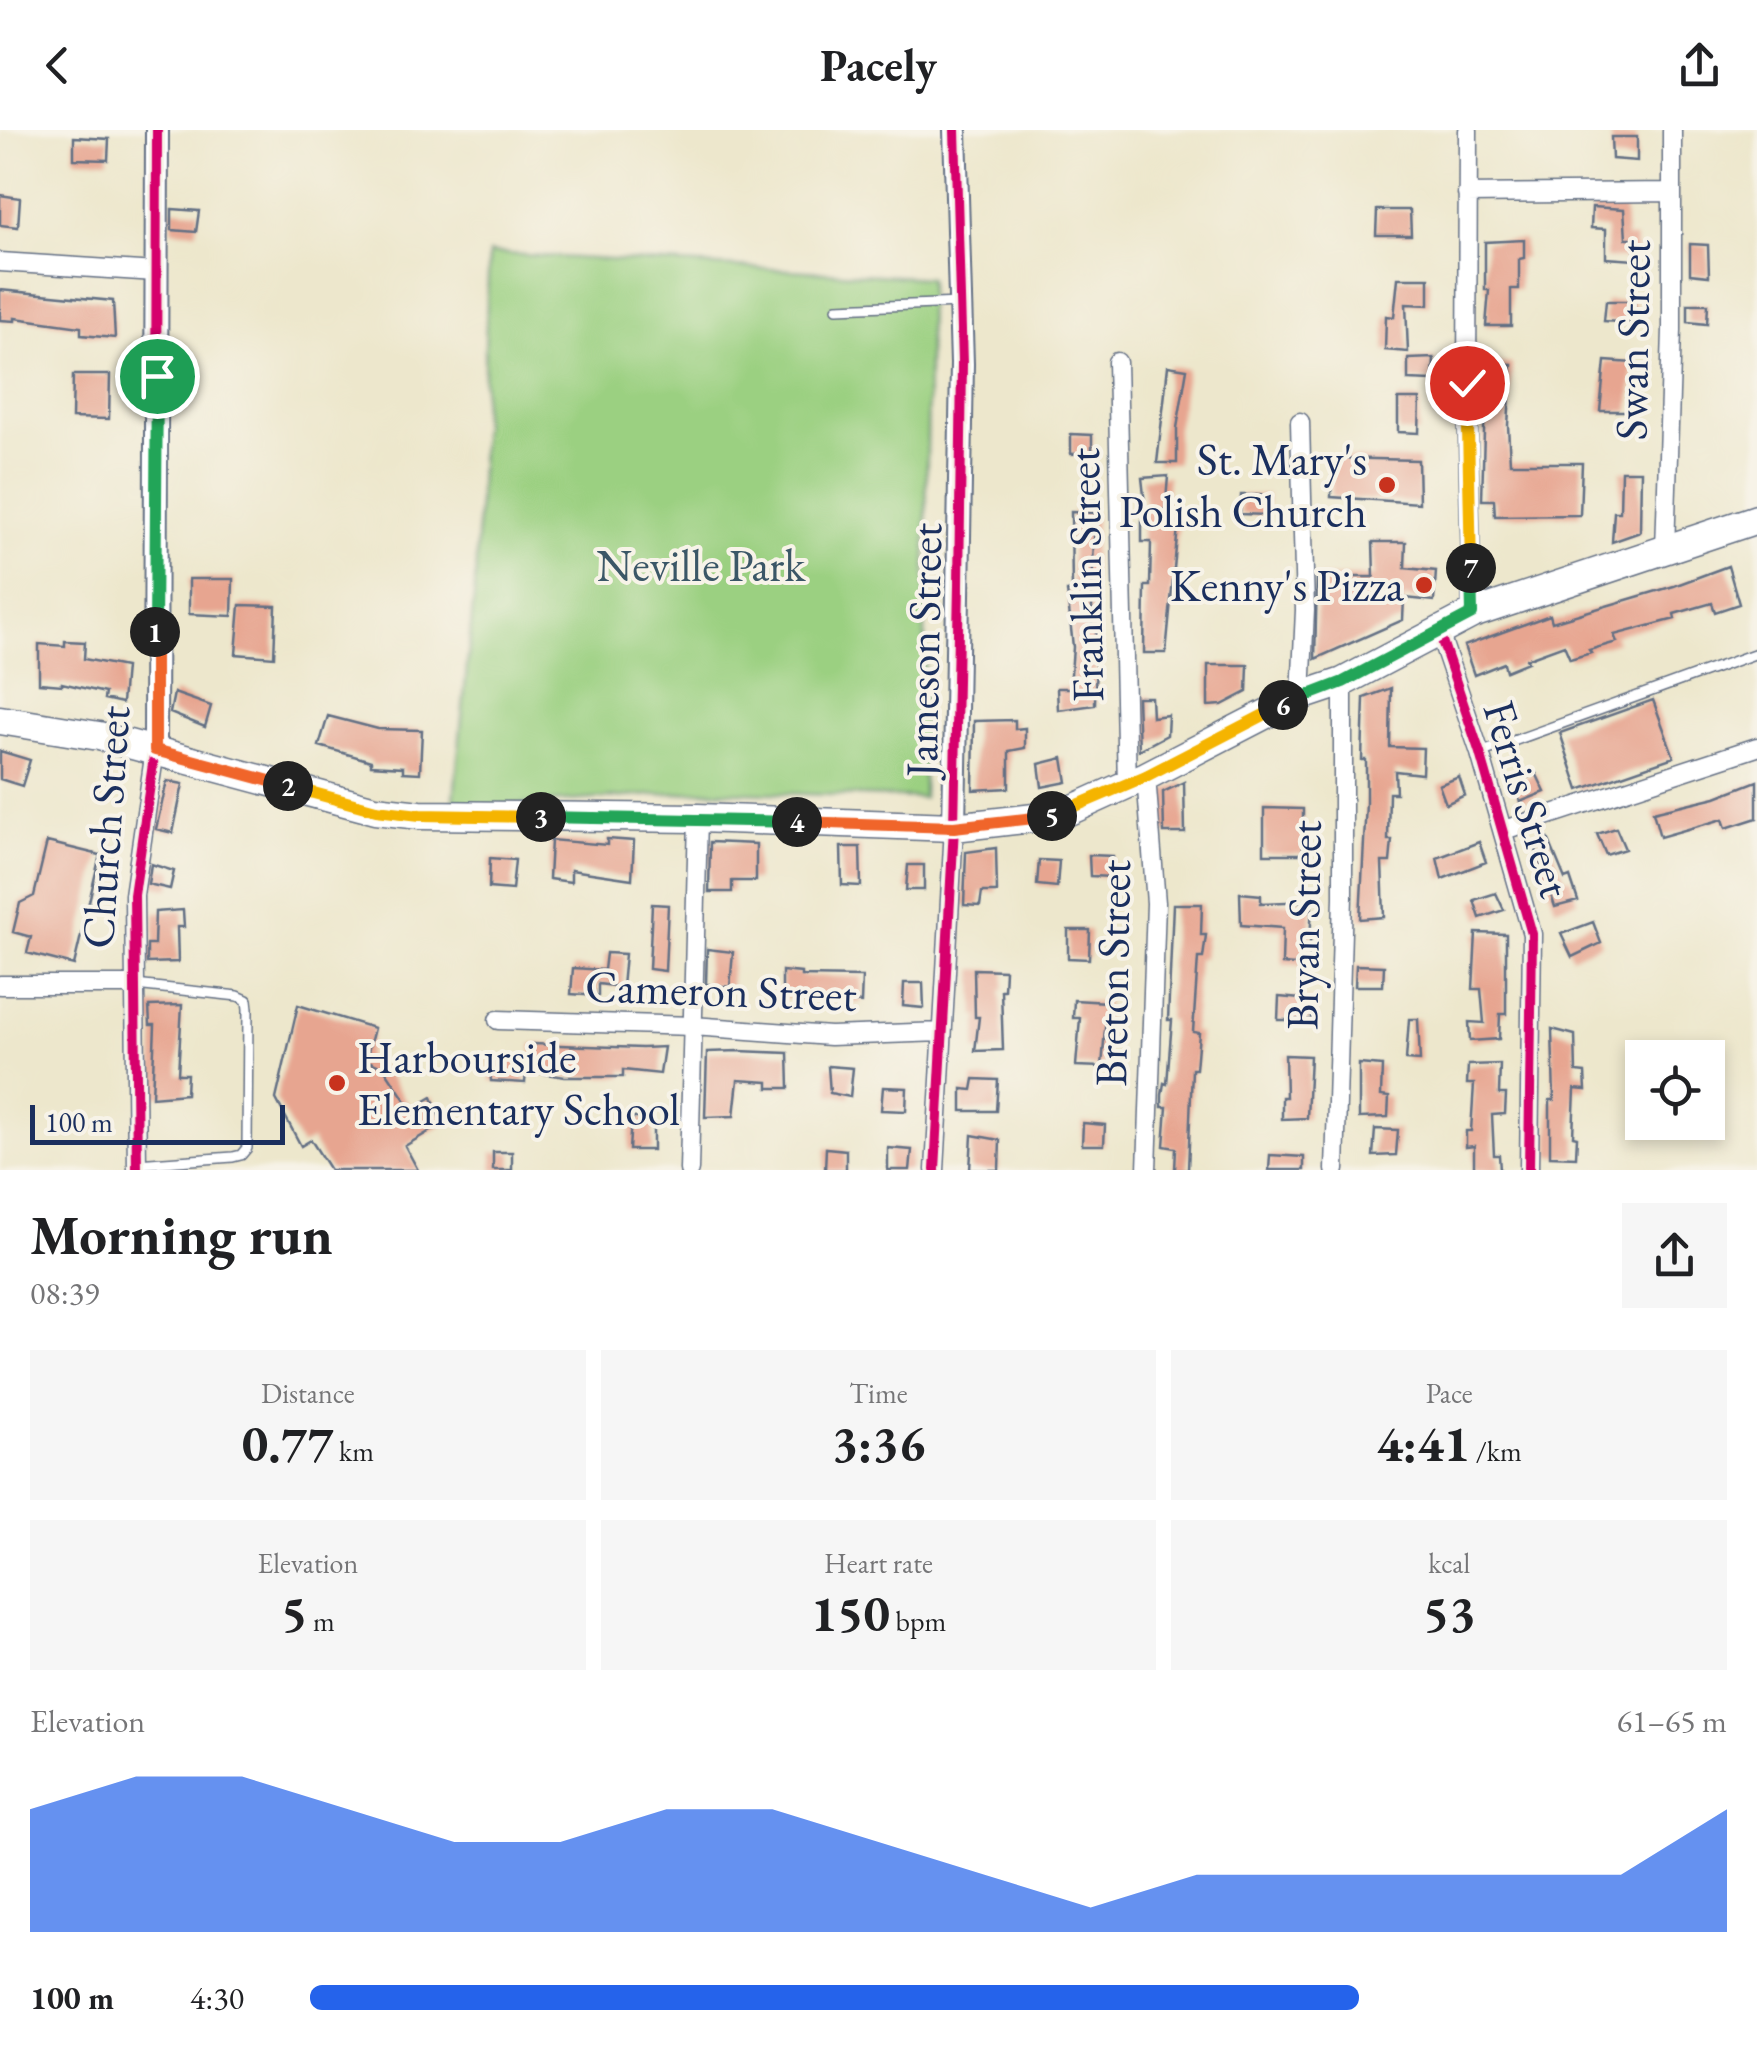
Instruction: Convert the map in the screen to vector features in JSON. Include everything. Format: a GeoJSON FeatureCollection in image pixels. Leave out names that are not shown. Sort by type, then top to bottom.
{"type":"FeatureCollection","features":[{"type":"Feature","properties":{"kind":"main road"},"geometry":{"type":"LineString","coordinates":[[0,720],[99,736],[376,810],[420,815],[698,818],[954,827],[1060,815],[1136,781],[1302,696],[1343,682],[1472,614],[1757,520]]}},
{"type":"Feature","properties":{"kind":"street","name":"Church Street"},"geometry":{"type":"LineString","coordinates":[[137,1167],[135,872],[155,750],[157,130]]}},
{"type":"Feature","properties":{"kind":"street","name":"Jameson Street"},"geometry":{"type":"LineString","coordinates":[[935,1170],[954,827],[962,364],[955,130]]}},
{"type":"Feature","properties":{"kind":"street"},"geometry":{"type":"LineString","coordinates":[[1468,130],[1472,614]]}},
{"type":"Feature","properties":{"kind":"street","name":"Swan Street"},"geometry":{"type":"LineString","coordinates":[[1665,550],[1672,330],[1672,130]]}},
{"type":"Feature","properties":{"kind":"street"},"geometry":{"type":"LineString","coordinates":[[1467,194],[1671,192]]}},
{"type":"Feature","properties":{"kind":"street"},"geometry":{"type":"LineString","coordinates":[[0,262],[156,272]]}},
{"type":"Feature","properties":{"kind":"street","name":"Franklin Street"},"geometry":{"type":"LineString","coordinates":[[1117,362],[1136,781]]}},
{"type":"Feature","properties":{"kind":"street"},"geometry":{"type":"LineString","coordinates":[[1300,422],[1306,610],[1302,696]]}},
{"type":"Feature","properties":{"kind":"street","name":"Ferris Street"},"geometry":{"type":"LineString","coordinates":[[1439,632],[1504,830],[1532,934],[1528,1170]]}},
{"type":"Feature","properties":{"kind":"street","name":"Bryan Street"},"geometry":{"type":"LineString","coordinates":[[1335,1170],[1343,897],[1343,682]]}},
{"type":"Feature","properties":{"kind":"street"},"geometry":{"type":"LineString","coordinates":[[1504,830],[1757,747]]}},
{"type":"Feature","properties":{"kind":"street","name":"Breton Street"},"geometry":{"type":"LineString","coordinates":[[1136,781],[1156,903],[1146,1170]]}},
{"type":"Feature","properties":{"kind":"street"},"geometry":{"type":"LineString","coordinates":[[689,1170],[698,818]]}},
{"type":"Feature","properties":{"kind":"street"},"geometry":{"type":"LineString","coordinates":[[0,985],[134,984]]}},
{"type":"Feature","properties":{"kind":"street","name":"Cameron Street"},"geometry":{"type":"LineString","coordinates":[[498,1020],[693,1026],[830,1036],[942,1032]]}},
{"type":"Feature","properties":{"kind":"lane"},"geometry":{"type":"LineString","coordinates":[[838,308],[961,303]]}},
{"type":"Feature","properties":{"kind":"lane"},"geometry":{"type":"LineString","coordinates":[[1480,754],[1757,653]]}},
{"type":"Feature","properties":{"kind":"lane"},"geometry":{"type":"LineString","coordinates":[[134,984],[238,996],[247,1000],[248,1009],[247,1148],[241,1156],[233,1158],[137,1167]]}},
{"type":"Feature","properties":{"kind":"green space","name":"Neville Park"},"geometry":{"type":"Polygon","coordinates":[[[489,253],[929,278],[923,798],[710,791],[453,809],[475,586],[489,253]]]}},
{"type":"Feature","properties":{"kind":"building"},"geometry":{"type":"Polygon","coordinates":[[[74,137],[109,139],[108,160],[74,159],[74,137]]]}},
{"type":"Feature","properties":{"kind":"building"},"geometry":{"type":"Polygon","coordinates":[[[1611,137],[1637,137],[1637,161],[1612,159],[1611,137]]]}},
{"type":"Feature","properties":{"kind":"building"},"geometry":{"type":"Polygon","coordinates":[[[0,195],[20,198],[18,227],[0,225],[0,195]]]}},
{"type":"Feature","properties":{"kind":"building"},"geometry":{"type":"Polygon","coordinates":[[[1592,207],[1624,209],[1626,238],[1635,238],[1635,260],[1606,258],[1606,229],[1591,228],[1592,207]]]}},
{"type":"Feature","properties":{"kind":"building"},"geometry":{"type":"Polygon","coordinates":[[[172,209],[199,211],[196,232],[172,230],[172,209]]]}},
{"type":"Feature","properties":{"kind":"building"},"geometry":{"type":"Polygon","coordinates":[[[1377,210],[1410,210],[1411,235],[1376,235],[1377,210]]]}},
{"type":"Feature","properties":{"kind":"building"},"geometry":{"type":"Polygon","coordinates":[[[1524,240],[1524,258],[1519,259],[1519,289],[1511,289],[1511,326],[1486,326],[1489,290],[1485,290],[1485,242],[1524,240]]]}},
{"type":"Feature","properties":{"kind":"building"},"geometry":{"type":"Polygon","coordinates":[[[1690,244],[1708,245],[1709,276],[1690,274],[1690,244]]]}},
{"type":"Feature","properties":{"kind":"building"},"geometry":{"type":"Polygon","coordinates":[[[1398,278],[1429,278],[1429,305],[1406,304],[1408,352],[1385,350],[1386,316],[1394,317],[1398,278]]]}},
{"type":"Feature","properties":{"kind":"building"},"geometry":{"type":"Polygon","coordinates":[[[0,290],[113,301],[115,338],[81,335],[81,327],[15,318],[0,320],[0,290]]]}},
{"type":"Feature","properties":{"kind":"building"},"geometry":{"type":"Polygon","coordinates":[[[1606,301],[1634,301],[1635,323],[1604,321],[1606,301]]]}},
{"type":"Feature","properties":{"kind":"building"},"geometry":{"type":"Polygon","coordinates":[[[1688,304],[1708,304],[1707,324],[1688,322],[1688,304]]]}},
{"type":"Feature","properties":{"kind":"building"},"geometry":{"type":"Polygon","coordinates":[[[1434,358],[1433,381],[1408,380],[1408,359],[1434,358]]]}},
{"type":"Feature","properties":{"kind":"building"},"geometry":{"type":"Polygon","coordinates":[[[1605,361],[1633,363],[1630,411],[1600,411],[1605,361]]]}},
{"type":"Feature","properties":{"kind":"building"},"geometry":{"type":"Polygon","coordinates":[[[1486,363],[1512,364],[1510,463],[1582,463],[1580,515],[1495,516],[1494,500],[1482,500],[1486,363]]]}},
{"type":"Feature","properties":{"kind":"building"},"geometry":{"type":"Polygon","coordinates":[[[1168,366],[1187,369],[1177,428],[1177,463],[1157,463],[1168,366]]]}},
{"type":"Feature","properties":{"kind":"building"},"geometry":{"type":"Polygon","coordinates":[[[73,375],[110,375],[109,419],[72,418],[73,375]]]}},
{"type":"Feature","properties":{"kind":"building"},"geometry":{"type":"Polygon","coordinates":[[[1398,399],[1420,399],[1419,433],[1398,432],[1398,399]]]}},
{"type":"Feature","properties":{"kind":"building"},"geometry":{"type":"Polygon","coordinates":[[[1071,434],[1092,435],[1092,453],[1071,454],[1071,434]]]}},
{"type":"Feature","properties":{"kind":"building"},"geometry":{"type":"Polygon","coordinates":[[[1332,458],[1418,460],[1419,503],[1331,497],[1332,458]]]}},
{"type":"Feature","properties":{"kind":"building"},"geometry":{"type":"Polygon","coordinates":[[[1621,471],[1641,471],[1640,532],[1612,542],[1614,512],[1620,512],[1621,471]]]}},
{"type":"Feature","properties":{"kind":"building"},"geometry":{"type":"Polygon","coordinates":[[[1168,476],[1165,515],[1179,516],[1166,653],[1144,653],[1145,586],[1150,586],[1151,542],[1142,542],[1142,513],[1146,513],[1142,478],[1168,476]]]}},
{"type":"Feature","properties":{"kind":"building"},"geometry":{"type":"Polygon","coordinates":[[[1241,495],[1267,495],[1267,515],[1240,514],[1241,495]]]}},
{"type":"Feature","properties":{"kind":"building"},"geometry":{"type":"Polygon","coordinates":[[[1071,512],[1095,513],[1095,705],[1058,710],[1057,688],[1070,688],[1073,647],[1067,591],[1072,591],[1071,512]]]}},
{"type":"Feature","properties":{"kind":"building"},"geometry":{"type":"Polygon","coordinates":[[[1373,542],[1406,542],[1405,568],[1436,571],[1434,601],[1404,598],[1403,620],[1315,659],[1317,577],[1374,577],[1373,542]]]}},
{"type":"Feature","properties":{"kind":"building"},"geometry":{"type":"Polygon","coordinates":[[[1728,566],[1739,604],[1715,612],[1712,603],[1674,614],[1675,619],[1614,635],[1617,642],[1570,659],[1564,645],[1506,671],[1504,663],[1474,675],[1464,646],[1550,615],[1552,622],[1728,566]]]}},
{"type":"Feature","properties":{"kind":"building"},"geometry":{"type":"Polygon","coordinates":[[[189,579],[233,579],[232,616],[189,614],[189,579]]]}},
{"type":"Feature","properties":{"kind":"building"},"geometry":{"type":"Polygon","coordinates":[[[240,605],[276,606],[274,657],[236,654],[240,605]]]}},
{"type":"Feature","properties":{"kind":"building"},"geometry":{"type":"Polygon","coordinates":[[[65,641],[85,642],[84,659],[125,667],[122,703],[104,699],[105,693],[62,683],[39,683],[39,644],[65,646],[65,641]]]}},
{"type":"Feature","properties":{"kind":"building"},"geometry":{"type":"Polygon","coordinates":[[[1208,665],[1248,665],[1247,692],[1222,705],[1208,706],[1208,665]]]}},
{"type":"Feature","properties":{"kind":"building"},"geometry":{"type":"Polygon","coordinates":[[[1391,688],[1390,747],[1423,748],[1422,774],[1395,771],[1396,793],[1389,793],[1390,862],[1382,862],[1384,917],[1360,919],[1366,803],[1366,760],[1362,760],[1364,698],[1391,688]]]}},
{"type":"Feature","properties":{"kind":"building"},"geometry":{"type":"Polygon","coordinates":[[[174,693],[211,706],[205,727],[170,713],[174,693]]]}},
{"type":"Feature","properties":{"kind":"building"},"geometry":{"type":"Polygon","coordinates":[[[1137,697],[1151,697],[1152,717],[1168,715],[1167,735],[1139,750],[1137,697]]]}},
{"type":"Feature","properties":{"kind":"building"},"geometry":{"type":"Polygon","coordinates":[[[1653,700],[1674,757],[1579,790],[1560,733],[1653,700]]]}},
{"type":"Feature","properties":{"kind":"building"},"geometry":{"type":"Polygon","coordinates":[[[328,716],[378,729],[422,730],[420,773],[403,772],[403,767],[371,765],[371,761],[319,746],[328,716]]]}},
{"type":"Feature","properties":{"kind":"building"},"geometry":{"type":"Polygon","coordinates":[[[1015,720],[1015,729],[1025,728],[1025,748],[1009,751],[1009,788],[973,790],[974,721],[1015,720]]]}},
{"type":"Feature","properties":{"kind":"building"},"geometry":{"type":"Polygon","coordinates":[[[0,751],[30,760],[22,786],[0,779],[0,751]]]}},
{"type":"Feature","properties":{"kind":"building"},"geometry":{"type":"Polygon","coordinates":[[[1063,758],[1067,782],[1042,787],[1039,764],[1063,758]]]}},
{"type":"Feature","properties":{"kind":"building"},"geometry":{"type":"Polygon","coordinates":[[[1536,773],[1545,792],[1520,802],[1515,783],[1536,773]]]}},
{"type":"Feature","properties":{"kind":"building"},"geometry":{"type":"Polygon","coordinates":[[[1459,777],[1465,795],[1446,804],[1439,785],[1459,777]]]}},
{"type":"Feature","properties":{"kind":"building"},"geometry":{"type":"Polygon","coordinates":[[[167,781],[183,784],[173,833],[156,829],[167,781]]]}},
{"type":"Feature","properties":{"kind":"building"},"geometry":{"type":"Polygon","coordinates":[[[1757,781],[1757,818],[1726,828],[1723,819],[1660,837],[1653,812],[1716,797],[1757,781]]]}},
{"type":"Feature","properties":{"kind":"building"},"geometry":{"type":"Polygon","coordinates":[[[1184,782],[1185,833],[1164,833],[1163,792],[1184,782]]]}},
{"type":"Feature","properties":{"kind":"building"},"geometry":{"type":"Polygon","coordinates":[[[1264,808],[1303,809],[1303,854],[1264,854],[1264,808]]]}},
{"type":"Feature","properties":{"kind":"building"},"geometry":{"type":"Polygon","coordinates":[[[1616,828],[1625,849],[1606,855],[1597,834],[1616,828]]]}},
{"type":"Feature","properties":{"kind":"building"},"geometry":{"type":"Polygon","coordinates":[[[1548,838],[1565,879],[1570,877],[1578,901],[1555,907],[1534,844],[1548,838]]]}},
{"type":"Feature","properties":{"kind":"building"},"geometry":{"type":"Polygon","coordinates":[[[607,839],[634,841],[632,879],[571,870],[571,882],[549,879],[551,840],[607,845],[607,839]]]}},
{"type":"Feature","properties":{"kind":"building"},"geometry":{"type":"Polygon","coordinates":[[[47,842],[100,855],[74,965],[27,953],[31,937],[13,932],[20,903],[34,896],[47,842]]]}},
{"type":"Feature","properties":{"kind":"building"},"geometry":{"type":"Polygon","coordinates":[[[710,842],[756,844],[756,881],[732,881],[732,892],[709,892],[710,842]]]}},
{"type":"Feature","properties":{"kind":"building"},"geometry":{"type":"Polygon","coordinates":[[[1479,842],[1486,862],[1442,879],[1437,858],[1479,842]]]}},
{"type":"Feature","properties":{"kind":"building"},"geometry":{"type":"Polygon","coordinates":[[[841,847],[860,847],[861,886],[842,885],[841,847]]]}},
{"type":"Feature","properties":{"kind":"building"},"geometry":{"type":"Polygon","coordinates":[[[996,848],[997,892],[982,892],[980,906],[964,905],[966,852],[996,848]]]}},
{"type":"Feature","properties":{"kind":"building"},"geometry":{"type":"Polygon","coordinates":[[[1089,855],[1113,856],[1114,877],[1090,876],[1089,855]]]}},
{"type":"Feature","properties":{"kind":"building"},"geometry":{"type":"Polygon","coordinates":[[[490,858],[515,860],[512,890],[489,888],[490,858]]]}},
{"type":"Feature","properties":{"kind":"building"},"geometry":{"type":"Polygon","coordinates":[[[1039,860],[1059,861],[1057,887],[1037,885],[1039,860]]]}},
{"type":"Feature","properties":{"kind":"building"},"geometry":{"type":"Polygon","coordinates":[[[151,864],[174,871],[170,889],[148,884],[151,864]]]}},
{"type":"Feature","properties":{"kind":"building"},"geometry":{"type":"Polygon","coordinates":[[[908,865],[924,865],[924,890],[906,890],[908,865]]]}},
{"type":"Feature","properties":{"kind":"building"},"geometry":{"type":"Polygon","coordinates":[[[1240,893],[1261,895],[1261,903],[1312,901],[1309,966],[1282,964],[1283,928],[1241,925],[1240,893]]]}},
{"type":"Feature","properties":{"kind":"building"},"geometry":{"type":"Polygon","coordinates":[[[1496,893],[1504,910],[1480,918],[1474,900],[1496,893]]]}},
{"type":"Feature","properties":{"kind":"building"},"geometry":{"type":"Polygon","coordinates":[[[652,904],[668,905],[665,971],[649,969],[652,904]]]}},
{"type":"Feature","properties":{"kind":"building"},"geometry":{"type":"Polygon","coordinates":[[[1173,904],[1202,904],[1201,935],[1206,935],[1203,958],[1198,958],[1193,1032],[1199,1033],[1196,1069],[1192,1069],[1188,1170],[1175,1170],[1176,1148],[1164,1146],[1167,1107],[1162,1107],[1162,1095],[1164,1083],[1167,1084],[1172,1020],[1168,1020],[1173,904]]]}},
{"type":"Feature","properties":{"kind":"building"},"geometry":{"type":"Polygon","coordinates":[[[183,910],[184,927],[177,927],[178,962],[147,963],[147,945],[154,945],[155,912],[183,910]]]}},
{"type":"Feature","properties":{"kind":"building"},"geometry":{"type":"Polygon","coordinates":[[[1593,922],[1601,943],[1572,957],[1561,934],[1593,922]]]}},
{"type":"Feature","properties":{"kind":"building"},"geometry":{"type":"Polygon","coordinates":[[[1068,930],[1090,930],[1089,959],[1068,958],[1068,930]]]}},
{"type":"Feature","properties":{"kind":"building"},"geometry":{"type":"Polygon","coordinates":[[[1476,933],[1506,934],[1506,1014],[1500,1014],[1499,1039],[1470,1041],[1469,1022],[1484,1023],[1481,989],[1473,989],[1476,933]]]}},
{"type":"Feature","properties":{"kind":"building"},"geometry":{"type":"Polygon","coordinates":[[[707,949],[733,952],[730,987],[706,984],[707,949]]]}},
{"type":"Feature","properties":{"kind":"building"},"geometry":{"type":"Polygon","coordinates":[[[606,953],[625,954],[622,987],[598,984],[598,996],[571,994],[573,968],[604,970],[606,953]]]}},
{"type":"Feature","properties":{"kind":"building"},"geometry":{"type":"Polygon","coordinates":[[[1356,965],[1384,966],[1383,986],[1355,986],[1356,965]]]}},
{"type":"Feature","properties":{"kind":"building"},"geometry":{"type":"Polygon","coordinates":[[[974,969],[1005,970],[1001,990],[1003,1050],[975,1051],[979,1017],[975,1017],[974,969]]]}},
{"type":"Feature","properties":{"kind":"building"},"geometry":{"type":"Polygon","coordinates":[[[782,971],[801,976],[862,977],[861,1003],[782,997],[782,971]]]}},
{"type":"Feature","properties":{"kind":"building"},"geometry":{"type":"Polygon","coordinates":[[[904,983],[923,983],[924,1008],[903,1006],[904,983]]]}},
{"type":"Feature","properties":{"kind":"building"},"geometry":{"type":"Polygon","coordinates":[[[1279,997],[1311,1000],[1311,1020],[1278,1020],[1279,997]]]}},
{"type":"Feature","properties":{"kind":"building"},"geometry":{"type":"Polygon","coordinates":[[[1074,1000],[1107,1002],[1102,1067],[1076,1066],[1080,1018],[1073,1018],[1074,1000]]]}},
{"type":"Feature","properties":{"kind":"building"},"geometry":{"type":"Polygon","coordinates":[[[182,1005],[178,1074],[187,1074],[186,1094],[152,1097],[155,1025],[150,1025],[149,1006],[182,1005]]]}},
{"type":"Feature","properties":{"kind":"building","name":"Harbourside Elementary School"},"geometry":{"type":"Polygon","coordinates":[[[298,1005],[374,1028],[366,1060],[384,1068],[411,1109],[432,1097],[442,1124],[405,1146],[418,1170],[330,1170],[311,1140],[301,1146],[276,1099],[298,1005]]]}},
{"type":"Feature","properties":{"kind":"building"},"geometry":{"type":"Polygon","coordinates":[[[1409,1019],[1418,1019],[1420,1061],[1406,1060],[1409,1019]]]}},
{"type":"Feature","properties":{"kind":"building"},"geometry":{"type":"Polygon","coordinates":[[[1552,1029],[1575,1035],[1576,1072],[1585,1073],[1586,1090],[1575,1089],[1576,1157],[1550,1156],[1550,1100],[1554,1100],[1552,1029]]]}},
{"type":"Feature","properties":{"kind":"building"},"geometry":{"type":"Polygon","coordinates":[[[532,1044],[664,1047],[660,1074],[623,1070],[623,1077],[565,1077],[526,1071],[525,1083],[491,1081],[489,1057],[532,1058],[532,1044]]]}},
{"type":"Feature","properties":{"kind":"building"},"geometry":{"type":"Polygon","coordinates":[[[707,1052],[788,1053],[789,1088],[768,1088],[768,1082],[738,1080],[734,1116],[705,1117],[707,1052]]]}},
{"type":"Feature","properties":{"kind":"building"},"geometry":{"type":"Polygon","coordinates":[[[1285,1055],[1310,1056],[1307,1118],[1282,1119],[1285,1055]]]}},
{"type":"Feature","properties":{"kind":"building"},"geometry":{"type":"Polygon","coordinates":[[[1359,1064],[1382,1066],[1381,1096],[1389,1097],[1388,1117],[1359,1118],[1359,1064]]]}},
{"type":"Feature","properties":{"kind":"building"},"geometry":{"type":"Polygon","coordinates":[[[1500,1064],[1499,1094],[1506,1094],[1505,1114],[1492,1115],[1494,1155],[1499,1155],[1500,1170],[1474,1170],[1474,1146],[1466,1147],[1474,1084],[1467,1084],[1468,1065],[1500,1064]]]}},
{"type":"Feature","properties":{"kind":"building"},"geometry":{"type":"Polygon","coordinates":[[[828,1066],[853,1068],[850,1097],[830,1093],[828,1066]]]}},
{"type":"Feature","properties":{"kind":"building"},"geometry":{"type":"Polygon","coordinates":[[[974,1079],[998,1080],[996,1111],[962,1111],[962,1089],[972,1090],[974,1079]]]}},
{"type":"Feature","properties":{"kind":"building"},"geometry":{"type":"Polygon","coordinates":[[[883,1087],[907,1088],[906,1111],[881,1110],[883,1087]]]}},
{"type":"Feature","properties":{"kind":"building"},"geometry":{"type":"Polygon","coordinates":[[[631,1118],[653,1118],[653,1150],[629,1150],[631,1118]]]}},
{"type":"Feature","properties":{"kind":"building"},"geometry":{"type":"Polygon","coordinates":[[[1083,1123],[1105,1125],[1104,1145],[1082,1145],[1083,1123]]]}},
{"type":"Feature","properties":{"kind":"building"},"geometry":{"type":"Polygon","coordinates":[[[1375,1129],[1398,1130],[1396,1155],[1373,1156],[1375,1129]]]}},
{"type":"Feature","properties":{"kind":"building"},"geometry":{"type":"Polygon","coordinates":[[[972,1135],[1000,1140],[999,1170],[970,1170],[972,1135]]]}},
{"type":"Feature","properties":{"kind":"building"},"geometry":{"type":"Polygon","coordinates":[[[826,1148],[846,1150],[846,1170],[825,1170],[826,1148]]]}},
{"type":"Feature","properties":{"kind":"building"},"geometry":{"type":"Polygon","coordinates":[[[888,1148],[912,1150],[910,1170],[888,1170],[888,1148]]]}},
{"type":"Feature","properties":{"kind":"building"},"geometry":{"type":"Polygon","coordinates":[[[493,1152],[512,1152],[512,1170],[493,1170],[493,1152]]]}},
{"type":"Feature","properties":{"kind":"building"},"geometry":{"type":"Polygon","coordinates":[[[1270,1155],[1304,1157],[1304,1170],[1269,1170],[1270,1155]]]}},
{"type":"Feature","properties":{"kind":"cycle path"},"geometry":{"type":"LineString","coordinates":[[137,1170],[134,895],[155,750],[157,130]]}},
{"type":"Feature","properties":{"kind":"cycle path"},"geometry":{"type":"LineString","coordinates":[[935,1170],[954,827],[959,584],[962,364],[955,130]]}},
{"type":"Feature","properties":{"kind":"cycle path"},"geometry":{"type":"LineString","coordinates":[[1439,632],[1480,753],[1532,934],[1529,1170]]}},
{"type":"Feature","properties":{"kind":"place","name":"St. Mary's Polish Church"},"geometry":{"type":"Point","coordinates":[1387,485]}},
{"type":"Feature","properties":{"kind":"place","name":"Kenny's Pizza"},"geometry":{"type":"Point","coordinates":[1424,585]}},
{"type":"Feature","properties":{"kind":"place","name":"Harbourside Elementary School"},"geometry":{"type":"Point","coordinates":[337,1083]}},
{"type":"Feature","properties":{"kind":"route"},"geometry":{"type":"LineString","coordinates":[[157,376],[155,750],[376,810],[420,815],[698,818],[954,827],[1060,815],[1302,696],[1343,682],[1472,614],[1467,383]]}}]}
